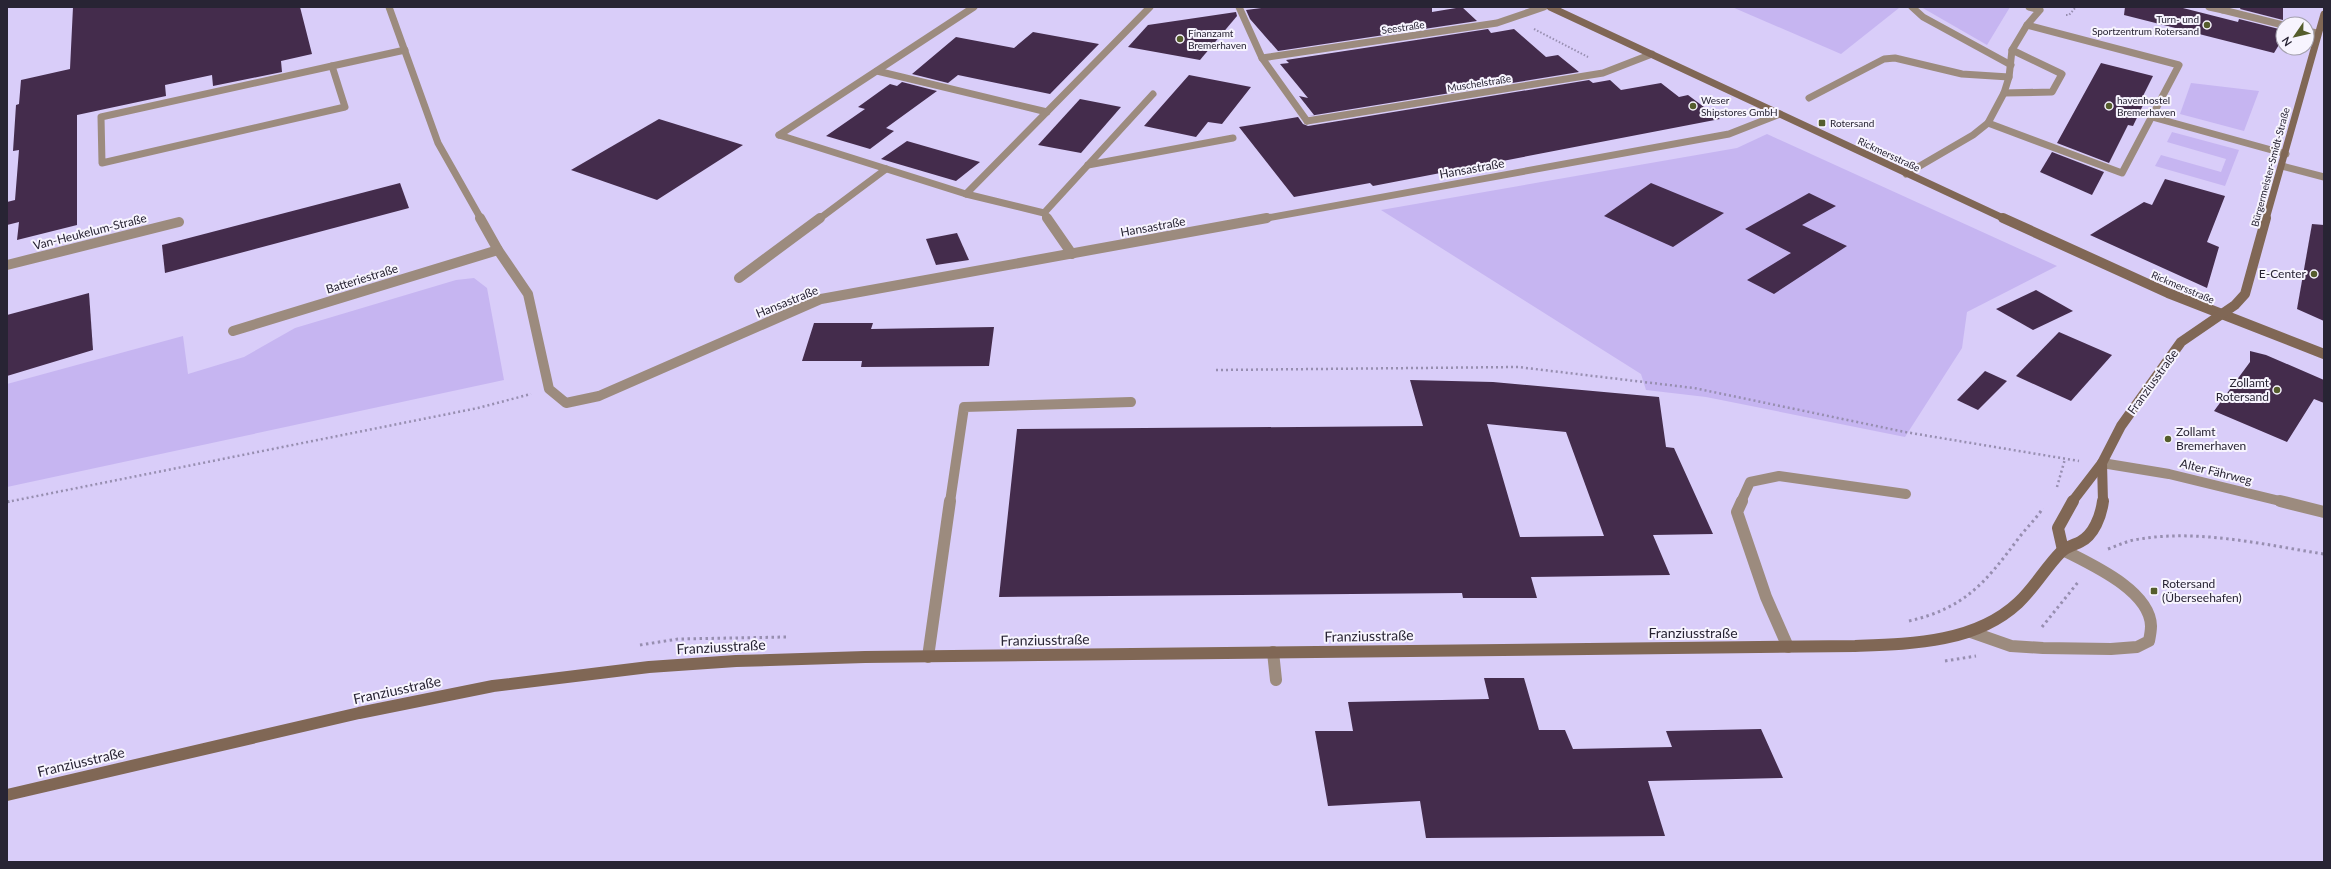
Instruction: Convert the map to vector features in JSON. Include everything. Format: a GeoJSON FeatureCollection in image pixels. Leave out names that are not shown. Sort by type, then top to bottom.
{"type":"FeatureCollection","features":[{"type":"Feature","properties":{"kind":"main road","name":"Rickmersstraße"},"geometry":{"type":"LineString","coordinates":[[1550,7],[1906,174],[2221,315],[2324,354]]}},
{"type":"Feature","properties":{"kind":"main road","name":"Bürgermeister-Smidt-Straße"},"geometry":{"type":"LineString","coordinates":[[2221,315],[2235,305],[2245,294],[2286,154],[2317,33],[2324,14]]}},
{"type":"Feature","properties":{"kind":"main road","name":"Franziusstraße"},"geometry":{"type":"LineString","coordinates":[[2063,550],[2059,540],[2058,528],[2061,521],[2078,493],[2102,463],[2121,426],[2181,342],[2221,315]]}},
{"type":"Feature","properties":{"kind":"main road","name":"Franziusstraße"},"geometry":{"type":"LineString","coordinates":[[7,795],[367,711],[520,682],[672,664],[752,659],[1788,647],[1915,644],[1971,632],[2011,609],[2026,595],[2063,550],[2083,541],[2090,534],[2101,512],[2104,490],[2102,463]]}},
{"type":"Feature","properties":{"kind":"street"},"geometry":{"type":"LineString","coordinates":[[389,7],[438,144],[498,250],[528,294],[549,389]]}},
{"type":"Feature","properties":{"kind":"street"},"geometry":{"type":"LineString","coordinates":[[974,7],[779,135],[966,194],[1044,214],[1072,254]]}},
{"type":"Feature","properties":{"kind":"street"},"geometry":{"type":"LineString","coordinates":[[966,194],[1150,7]]}},
{"type":"Feature","properties":{"kind":"street"},"geometry":{"type":"LineString","coordinates":[[1239,7],[1262,58]]}},
{"type":"Feature","properties":{"kind":"street","name":"Seestraße"},"geometry":{"type":"LineString","coordinates":[[1262,58],[1497,23],[1544,7]]}},
{"type":"Feature","properties":{"kind":"street"},"geometry":{"type":"LineString","coordinates":[[1912,7],[1923,17],[2011,65]]}},
{"type":"Feature","properties":{"kind":"street"},"geometry":{"type":"LineString","coordinates":[[1906,174],[1960,142],[1988,123],[2004,93],[2009,77],[2012,50],[2027,25],[2040,10],[2029,7]]}},
{"type":"Feature","properties":{"kind":"street"},"geometry":{"type":"LineString","coordinates":[[2209,7],[2275,23]]}},
{"type":"Feature","properties":{"kind":"street"},"geometry":{"type":"LineString","coordinates":[[1988,123],[2122,173],[2179,65],[2027,25]]}},
{"type":"Feature","properties":{"kind":"street"},"geometry":{"type":"LineString","coordinates":[[332,66],[345,107],[102,163],[101,118],[332,66],[405,50]]}},
{"type":"Feature","properties":{"kind":"street"},"geometry":{"type":"LineString","coordinates":[[2004,93],[2052,92],[2062,74],[2012,50]]}},
{"type":"Feature","properties":{"kind":"street","name":"Muschelstraße"},"geometry":{"type":"LineString","coordinates":[[1262,58],[1307,121],[1603,73],[1652,54]]}},
{"type":"Feature","properties":{"kind":"street"},"geometry":{"type":"LineString","coordinates":[[1809,98],[1884,59],[1895,58],[1962,74],[2009,77]]}},
{"type":"Feature","properties":{"kind":"street"},"geometry":{"type":"LineString","coordinates":[[877,71],[1047,112]]}},
{"type":"Feature","properties":{"kind":"street"},"geometry":{"type":"LineString","coordinates":[[1044,214],[1153,94]]}},
{"type":"Feature","properties":{"kind":"street","name":"Hansastraße"},"geometry":{"type":"LineString","coordinates":[[549,389],[566,403],[599,396],[821,299],[1729,134],[1780,114]]}},
{"type":"Feature","properties":{"kind":"street"},"geometry":{"type":"LineString","coordinates":[[2152,116],[2286,154]]}},
{"type":"Feature","properties":{"kind":"street"},"geometry":{"type":"LineString","coordinates":[[1088,165],[1233,138]]}},
{"type":"Feature","properties":{"kind":"street"},"geometry":{"type":"LineString","coordinates":[[2282,166],[2324,177]]}},
{"type":"Feature","properties":{"kind":"street"},"geometry":{"type":"LineString","coordinates":[[739,278],[886,169]]}},
{"type":"Feature","properties":{"kind":"street","name":"Van-Heukelum-Straße"},"geometry":{"type":"LineString","coordinates":[[7,265],[179,222]]}},
{"type":"Feature","properties":{"kind":"street","name":"Batteriestraße"},"geometry":{"type":"LineString","coordinates":[[233,331],[498,250]]}},
{"type":"Feature","properties":{"kind":"street"},"geometry":{"type":"LineString","coordinates":[[928,657],[964,407],[1131,402]]}},
{"type":"Feature","properties":{"kind":"street","name":"Alter Fährweg"},"geometry":{"type":"LineString","coordinates":[[2102,463],[2168,474],[2324,512]]}},
{"type":"Feature","properties":{"kind":"street"},"geometry":{"type":"LineString","coordinates":[[1788,647],[1774,622],[1766,592],[1737,512],[1750,482],[1779,476],[1906,494]]}},
{"type":"Feature","properties":{"kind":"street"},"geometry":{"type":"LineString","coordinates":[[1971,632],[2011,646],[2110,649],[2137,647],[2149,640],[2153,630],[2151,618],[2131,591],[2114,578],[2063,550]]}},
{"type":"Feature","properties":{"kind":"street"},"geometry":{"type":"LineString","coordinates":[[1273,652],[1276,680]]}},
{"type":"Feature","properties":{"kind":"path"},"geometry":{"type":"LineString","coordinates":[[1512,18],[1612,69]]}},
{"type":"Feature","properties":{"kind":"path"},"geometry":{"type":"LineString","coordinates":[[1216,370],[1518,367],[1694,388],[1905,432],[2066,459]]}},
{"type":"Feature","properties":{"kind":"path"},"geometry":{"type":"LineString","coordinates":[[7,502],[478,408],[549,389]]}},
{"type":"Feature","properties":{"kind":"path"},"geometry":{"type":"LineString","coordinates":[[1940,662],[1970,658],[2011,646],[2034,634],[2049,620],[2092,565],[2107,550],[2130,541],[2145,538],[2240,541],[2324,554]]}},
{"type":"Feature","properties":{"kind":"shaded area"},"geometry":{"type":"Polygon","coordinates":[[[1732,7],[1897,7],[1899,8],[1841,54],[1732,7]]]}},
{"type":"Feature","properties":{"kind":"shaded area"},"geometry":{"type":"Polygon","coordinates":[[[1921,7],[2010,7],[1987,45],[1921,7]]]}},
{"type":"Feature","properties":{"kind":"shaded area"},"geometry":{"type":"Polygon","coordinates":[[[2191,83],[2259,91],[2244,131],[2180,114],[2191,83]]]}},
{"type":"Feature","properties":{"kind":"shaded area"},"geometry":{"type":"Polygon","coordinates":[[[2172,132],[2239,150],[2225,186],[2155,166],[2161,155],[2221,172],[2226,159],[2167,142],[2172,132]]]}},
{"type":"Feature","properties":{"kind":"shaded area"},"geometry":{"type":"Polygon","coordinates":[[[1767,134],[2057,266],[1967,312],[1962,348],[1905,437],[1706,397],[1646,390],[1641,374],[1381,210],[1737,148],[1767,134]]]}},
{"type":"Feature","properties":{"kind":"shaded area"},"geometry":{"type":"Polygon","coordinates":[[[474,278],[487,288],[504,380],[7,487],[7,384],[183,336],[188,374],[244,357],[295,328],[456,280],[474,278]]]}},
{"type":"Feature","properties":{"kind":"building"},"geometry":{"type":"Polygon","coordinates":[[[73,7],[300,7],[312,54],[281,61],[282,72],[213,86],[212,75],[165,85],[166,96],[77,115],[77,225],[17,240],[19,222],[7,225],[7,202],[15,200],[19,150],[13,151],[16,105],[19,104],[21,80],[70,69],[73,7]]]}},
{"type":"Feature","properties":{"kind":"building"},"geometry":{"type":"Polygon","coordinates":[[[1269,7],[1432,7],[1432,12],[1462,7],[1477,21],[1278,51],[1250,19],[1246,10],[1269,7]]]}},
{"type":"Feature","properties":{"kind":"building","name":"Turn- und Sportzentrum Rotersand"},"geometry":{"type":"Polygon","coordinates":[[[2125,7],[2179,7],[2238,22],[2239,19],[2275,28],[2275,51],[2274,53],[2124,15],[2125,7]]]}},
{"type":"Feature","properties":{"kind":"building"},"geometry":{"type":"Polygon","coordinates":[[[2241,7],[2283,7],[2283,16],[2275,16],[2275,18],[2240,9],[2241,7]]]}},
{"type":"Feature","properties":{"kind":"building"},"geometry":{"type":"Polygon","coordinates":[[[1236,12],[1237,16],[1200,60],[1128,47],[1148,25],[1236,12]]]}},
{"type":"Feature","properties":{"kind":"building"},"geometry":{"type":"Polygon","coordinates":[[[1488,29],[1491,33],[1514,29],[1546,57],[1558,55],[1579,72],[1309,116],[1314,115],[1299,96],[1308,98],[1280,64],[1289,63],[1286,60],[1488,29]]]}},
{"type":"Feature","properties":{"kind":"building"},"geometry":{"type":"Polygon","coordinates":[[[1033,32],[1099,44],[1050,94],[958,75],[948,83],[912,74],[956,37],[1014,48],[1033,32]]]}},
{"type":"Feature","properties":{"kind":"building","name":"havenhostel Bremerhaven"},"geometry":{"type":"Polygon","coordinates":[[[2101,63],[2153,76],[2140,102],[2144,103],[2133,126],[2128,125],[2109,163],[2057,143],[2101,63]]]}},
{"type":"Feature","properties":{"kind":"building"},"geometry":{"type":"Polygon","coordinates":[[[1189,75],[1251,87],[1222,124],[1208,122],[1196,137],[1144,126],[1189,75]]]}},
{"type":"Feature","properties":{"kind":"building"},"geometry":{"type":"Polygon","coordinates":[[[1589,80],[1593,83],[1610,80],[1621,90],[1661,83],[1679,97],[1688,95],[1720,119],[1373,186],[1370,183],[1294,197],[1239,127],[1298,117],[1303,124],[1308,126],[1589,80]]]}},
{"type":"Feature","properties":{"kind":"building"},"geometry":{"type":"Polygon","coordinates":[[[902,82],[937,91],[886,128],[894,131],[870,149],[826,136],[865,109],[858,107],[890,84],[897,86],[902,82]]]}},
{"type":"Feature","properties":{"kind":"building"},"geometry":{"type":"Polygon","coordinates":[[[1080,99],[1121,107],[1081,153],[1038,145],[1080,99]]]}},
{"type":"Feature","properties":{"kind":"building"},"geometry":{"type":"Polygon","coordinates":[[[659,119],[743,145],[657,200],[571,170],[659,119]]]}},
{"type":"Feature","properties":{"kind":"building"},"geometry":{"type":"Polygon","coordinates":[[[907,141],[980,162],[956,181],[881,159],[907,141]]]}},
{"type":"Feature","properties":{"kind":"building"},"geometry":{"type":"Polygon","coordinates":[[[2052,152],[2104,172],[2092,195],[2040,172],[2052,152]]]}},
{"type":"Feature","properties":{"kind":"building"},"geometry":{"type":"Polygon","coordinates":[[[2165,179],[2225,196],[2207,242],[2219,247],[2207,288],[2090,235],[2144,202],[2152,205],[2165,179]]]}},
{"type":"Feature","properties":{"kind":"building"},"geometry":{"type":"Polygon","coordinates":[[[400,183],[409,208],[165,273],[162,245],[400,183]]]}},
{"type":"Feature","properties":{"kind":"building"},"geometry":{"type":"Polygon","coordinates":[[[1651,183],[1724,213],[1673,247],[1604,216],[1651,183]]]}},
{"type":"Feature","properties":{"kind":"building"},"geometry":{"type":"Polygon","coordinates":[[[1809,193],[1836,206],[1802,225],[1847,246],[1774,294],[1747,280],[1791,253],[1745,229],[1809,193]]]}},
{"type":"Feature","properties":{"kind":"building","name":"E-Center"},"geometry":{"type":"Polygon","coordinates":[[[2312,224],[2324,225],[2324,321],[2297,309],[2312,224]]]}},
{"type":"Feature","properties":{"kind":"building"},"geometry":{"type":"Polygon","coordinates":[[[957,233],[969,260],[936,265],[926,239],[957,233]]]}},
{"type":"Feature","properties":{"kind":"building"},"geometry":{"type":"Polygon","coordinates":[[[2036,290],[2073,311],[2033,330],[1996,309],[2036,290]]]}},
{"type":"Feature","properties":{"kind":"building"},"geometry":{"type":"Polygon","coordinates":[[[89,293],[93,350],[7,376],[7,315],[89,293]]]}},
{"type":"Feature","properties":{"kind":"building"},"geometry":{"type":"Polygon","coordinates":[[[814,323],[873,323],[871,329],[994,327],[989,366],[861,367],[862,361],[802,361],[814,323]]]}},
{"type":"Feature","properties":{"kind":"building"},"geometry":{"type":"Polygon","coordinates":[[[2059,332],[2112,355],[2071,401],[2016,376],[2059,332]]]}},
{"type":"Feature","properties":{"kind":"building","name":"Zollamt Rotersand"},"geometry":{"type":"Polygon","coordinates":[[[2250,351],[2266,355],[2324,380],[2324,403],[2314,399],[2287,442],[2214,411],[2250,362],[2250,351]]]}},
{"type":"Feature","properties":{"kind":"building"},"geometry":{"type":"Polygon","coordinates":[[[1985,371],[2007,381],[1978,410],[1957,400],[1985,371]]]}},
{"type":"Feature","properties":{"kind":"building"},"geometry":{"type":"Polygon","coordinates":[[[1410,380],[1493,382],[1659,397],[1666,447],[1674,448],[1713,534],[1653,535],[1670,575],[1531,577],[1537,598],[1463,598],[1462,593],[999,597],[1017,429],[1423,426],[1410,380]],[[1487,424],[1520,537],[1604,536],[1566,432],[1487,424]]]}},
{"type":"Feature","properties":{"kind":"building"},"geometry":{"type":"Polygon","coordinates":[[[1484,678],[1524,678],[1539,730],[1565,730],[1573,749],[1672,747],[1666,731],[1761,729],[1783,778],[1648,781],[1665,836],[1426,838],[1420,801],[1328,806],[1315,731],[1353,731],[1348,702],[1489,699],[1484,678]]]}},
{"type":"Feature","properties":{"kind":"place","name":"Turn- und Sportzentrum Rotersand"},"geometry":{"type":"Point","coordinates":[2207,25]}},
{"type":"Feature","properties":{"kind":"place","name":"Finanzamt Bremerhaven"},"geometry":{"type":"Point","coordinates":[1180,39]}},
{"type":"Feature","properties":{"kind":"place","name":"Weser Shipstores GmbH"},"geometry":{"type":"Point","coordinates":[1693,106]}},
{"type":"Feature","properties":{"kind":"place","name":"havenhostel Bremerhaven"},"geometry":{"type":"Point","coordinates":[2109,106]}},
{"type":"Feature","properties":{"kind":"place","name":"Rotersand"},"geometry":{"type":"Point","coordinates":[1822,123]}},
{"type":"Feature","properties":{"kind":"place","name":"E-Center"},"geometry":{"type":"Point","coordinates":[2314,274]}},
{"type":"Feature","properties":{"kind":"place","name":"Zollamt Rotersand"},"geometry":{"type":"Point","coordinates":[2277,390]}},
{"type":"Feature","properties":{"kind":"place","name":"Zollamt Bremerhaven"},"geometry":{"type":"Point","coordinates":[2168,439]}},
{"type":"Feature","properties":{"kind":"place","name":"Rotersand (Überseehafen)"},"geometry":{"type":"Point","coordinates":[2154,591]}}]}
